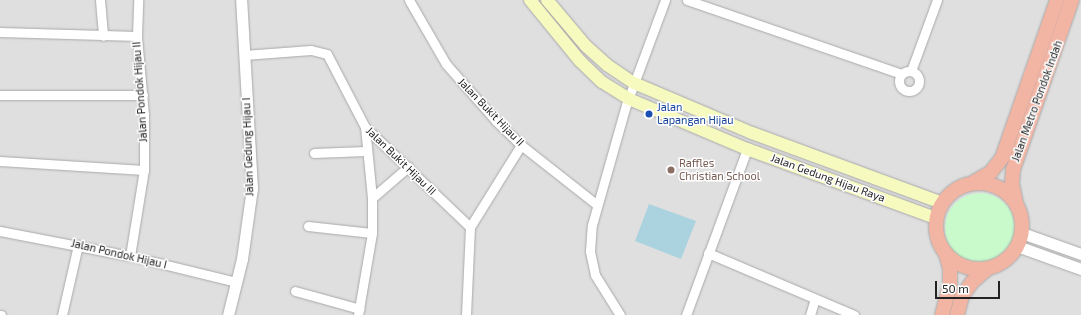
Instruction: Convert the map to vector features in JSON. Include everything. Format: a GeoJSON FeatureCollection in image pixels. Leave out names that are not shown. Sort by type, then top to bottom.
{"type":"FeatureCollection","features":[{"type":"Feature","properties":{"kind":"highway","name":"Jalan Metro Pondok Indah"},"geometry":{"type":"LineString","coordinates":[[973,183],[991,172],[1002,158],[1057,0]]}},
{"type":"Feature","properties":{"kind":"highway","name":"Jalan Metro Pondok Indah"},"geometry":{"type":"LineString","coordinates":[[1016,203],[1012,184],[1013,170],[1072,0]]}},
{"type":"Feature","properties":{"kind":"highway"},"geometry":{"type":"LineString","coordinates":[[942,315],[950,286],[950,268],[946,254],[936,237],[936,218],[942,203],[958,187],[973,183],[998,187],[1016,203],[1022,217],[1020,239],[1008,258],[988,268],[972,282],[962,296],[957,315]]}},
{"type":"Feature","properties":{"kind":"highway"},"geometry":{"type":"LineString","coordinates":[[946,254],[968,268],[988,268]]}},
{"type":"Feature","properties":{"kind":"main road","name":"Jalan Gedung Hijau Raya"},"geometry":{"type":"LineString","coordinates":[[530,0],[580,61],[602,82],[629,99],[747,149],[936,218]]}},
{"type":"Feature","properties":{"kind":"main road","name":"Jalan Gedung Hijau Raya"},"geometry":{"type":"LineString","coordinates":[[547,0],[586,46],[607,65],[634,83],[752,133],[921,197],[942,203]]}},
{"type":"Feature","properties":{"kind":"main road"},"geometry":{"type":"LineString","coordinates":[[917,211],[922,206],[921,197]]}},
{"type":"Feature","properties":{"kind":"street"},"geometry":{"type":"LineString","coordinates":[[100,0],[102,36]]}},
{"type":"Feature","properties":{"kind":"street","name":"Jalan Pondok Hijau II"},"geometry":{"type":"LineString","coordinates":[[130,256],[144,170],[143,95],[136,36],[138,0]]}},
{"type":"Feature","properties":{"kind":"street","name":"Jalan Gedung Hijau I"},"geometry":{"type":"LineString","coordinates":[[228,315],[237,282],[252,188],[241,0]]}},
{"type":"Feature","properties":{"kind":"street","name":"Jalan Bukit Hijau II"},"geometry":{"type":"LineString","coordinates":[[409,0],[446,64],[521,145],[596,204]]}},
{"type":"Feature","properties":{"kind":"street"},"geometry":{"type":"LineString","coordinates":[[620,315],[601,287],[592,264],[590,242],[596,204],[634,83],[665,0]]}},
{"type":"Feature","properties":{"kind":"street"},"geometry":{"type":"LineString","coordinates":[[687,0],[907,72],[937,0]]}},
{"type":"Feature","properties":{"kind":"street"},"geometry":{"type":"LineString","coordinates":[[0,32],[136,36]]}},
{"type":"Feature","properties":{"kind":"street","name":"Jalan Bukit Hijau III"},"geometry":{"type":"LineString","coordinates":[[244,55],[312,50],[327,54],[365,127],[470,227]]}},
{"type":"Feature","properties":{"kind":"street"},"geometry":{"type":"LineString","coordinates":[[0,95],[143,95]]}},
{"type":"Feature","properties":{"kind":"street"},"geometry":{"type":"LineString","coordinates":[[295,291],[359,312],[372,233],[372,198],[366,151],[365,127]]}},
{"type":"Feature","properties":{"kind":"street"},"geometry":{"type":"LineString","coordinates":[[466,315],[470,227],[521,145]]}},
{"type":"Feature","properties":{"kind":"street"},"geometry":{"type":"LineString","coordinates":[[686,315],[747,149]]}},
{"type":"Feature","properties":{"kind":"street"},"geometry":{"type":"LineString","coordinates":[[314,153],[366,151]]}},
{"type":"Feature","properties":{"kind":"street"},"geometry":{"type":"LineString","coordinates":[[0,161],[144,170]]}},
{"type":"Feature","properties":{"kind":"street"},"geometry":{"type":"LineString","coordinates":[[372,198],[408,167]]}},
{"type":"Feature","properties":{"kind":"street"},"geometry":{"type":"LineString","coordinates":[[308,226],[372,233]]}},
{"type":"Feature","properties":{"kind":"street","name":"Jalan Pondok Hijau I"},"geometry":{"type":"LineString","coordinates":[[0,231],[130,256],[237,282]]}},
{"type":"Feature","properties":{"kind":"street"},"geometry":{"type":"LineString","coordinates":[[1020,239],[1045,241],[1081,254]]}},
{"type":"Feature","properties":{"kind":"street"},"geometry":{"type":"LineString","coordinates":[[1020,239],[1039,254],[1081,269]]}},
{"type":"Feature","properties":{"kind":"street"},"geometry":{"type":"LineString","coordinates":[[1039,254],[1040,247],[1045,241]]}},
{"type":"Feature","properties":{"kind":"street"},"geometry":{"type":"LineString","coordinates":[[62,315],[78,245]]}},
{"type":"Feature","properties":{"kind":"street"},"geometry":{"type":"LineString","coordinates":[[708,253],[854,315]]}},
{"type":"Feature","properties":{"kind":"street"},"geometry":{"type":"LineString","coordinates":[[810,315],[815,299]]}},
{"type":"Feature","properties":{"kind":"shaded area"},"geometry":{"type":"Polygon","coordinates":[[[0,0],[1081,0],[1081,315],[0,315],[0,0]]]}},
{"type":"Feature","properties":{"kind":"green space"},"geometry":{"type":"Polygon","coordinates":[[[980,193],[993,196],[1005,203],[1012,215],[1015,228],[1012,241],[1005,253],[993,260],[980,263],[967,260],[955,253],[948,241],[945,228],[948,215],[955,203],[967,196],[980,193]]]}},
{"type":"Feature","properties":{"kind":"water"},"geometry":{"type":"Polygon","coordinates":[[[649,204],[696,221],[681,259],[635,241],[649,204]]]}},
{"type":"Feature","properties":{"kind":"place","name":"Jalan Lapangan Hijau"},"geometry":{"type":"Point","coordinates":[649,114]}},
{"type":"Feature","properties":{"kind":"place","name":"Raffles Christian School"},"geometry":{"type":"Point","coordinates":[671,170]}}]}
